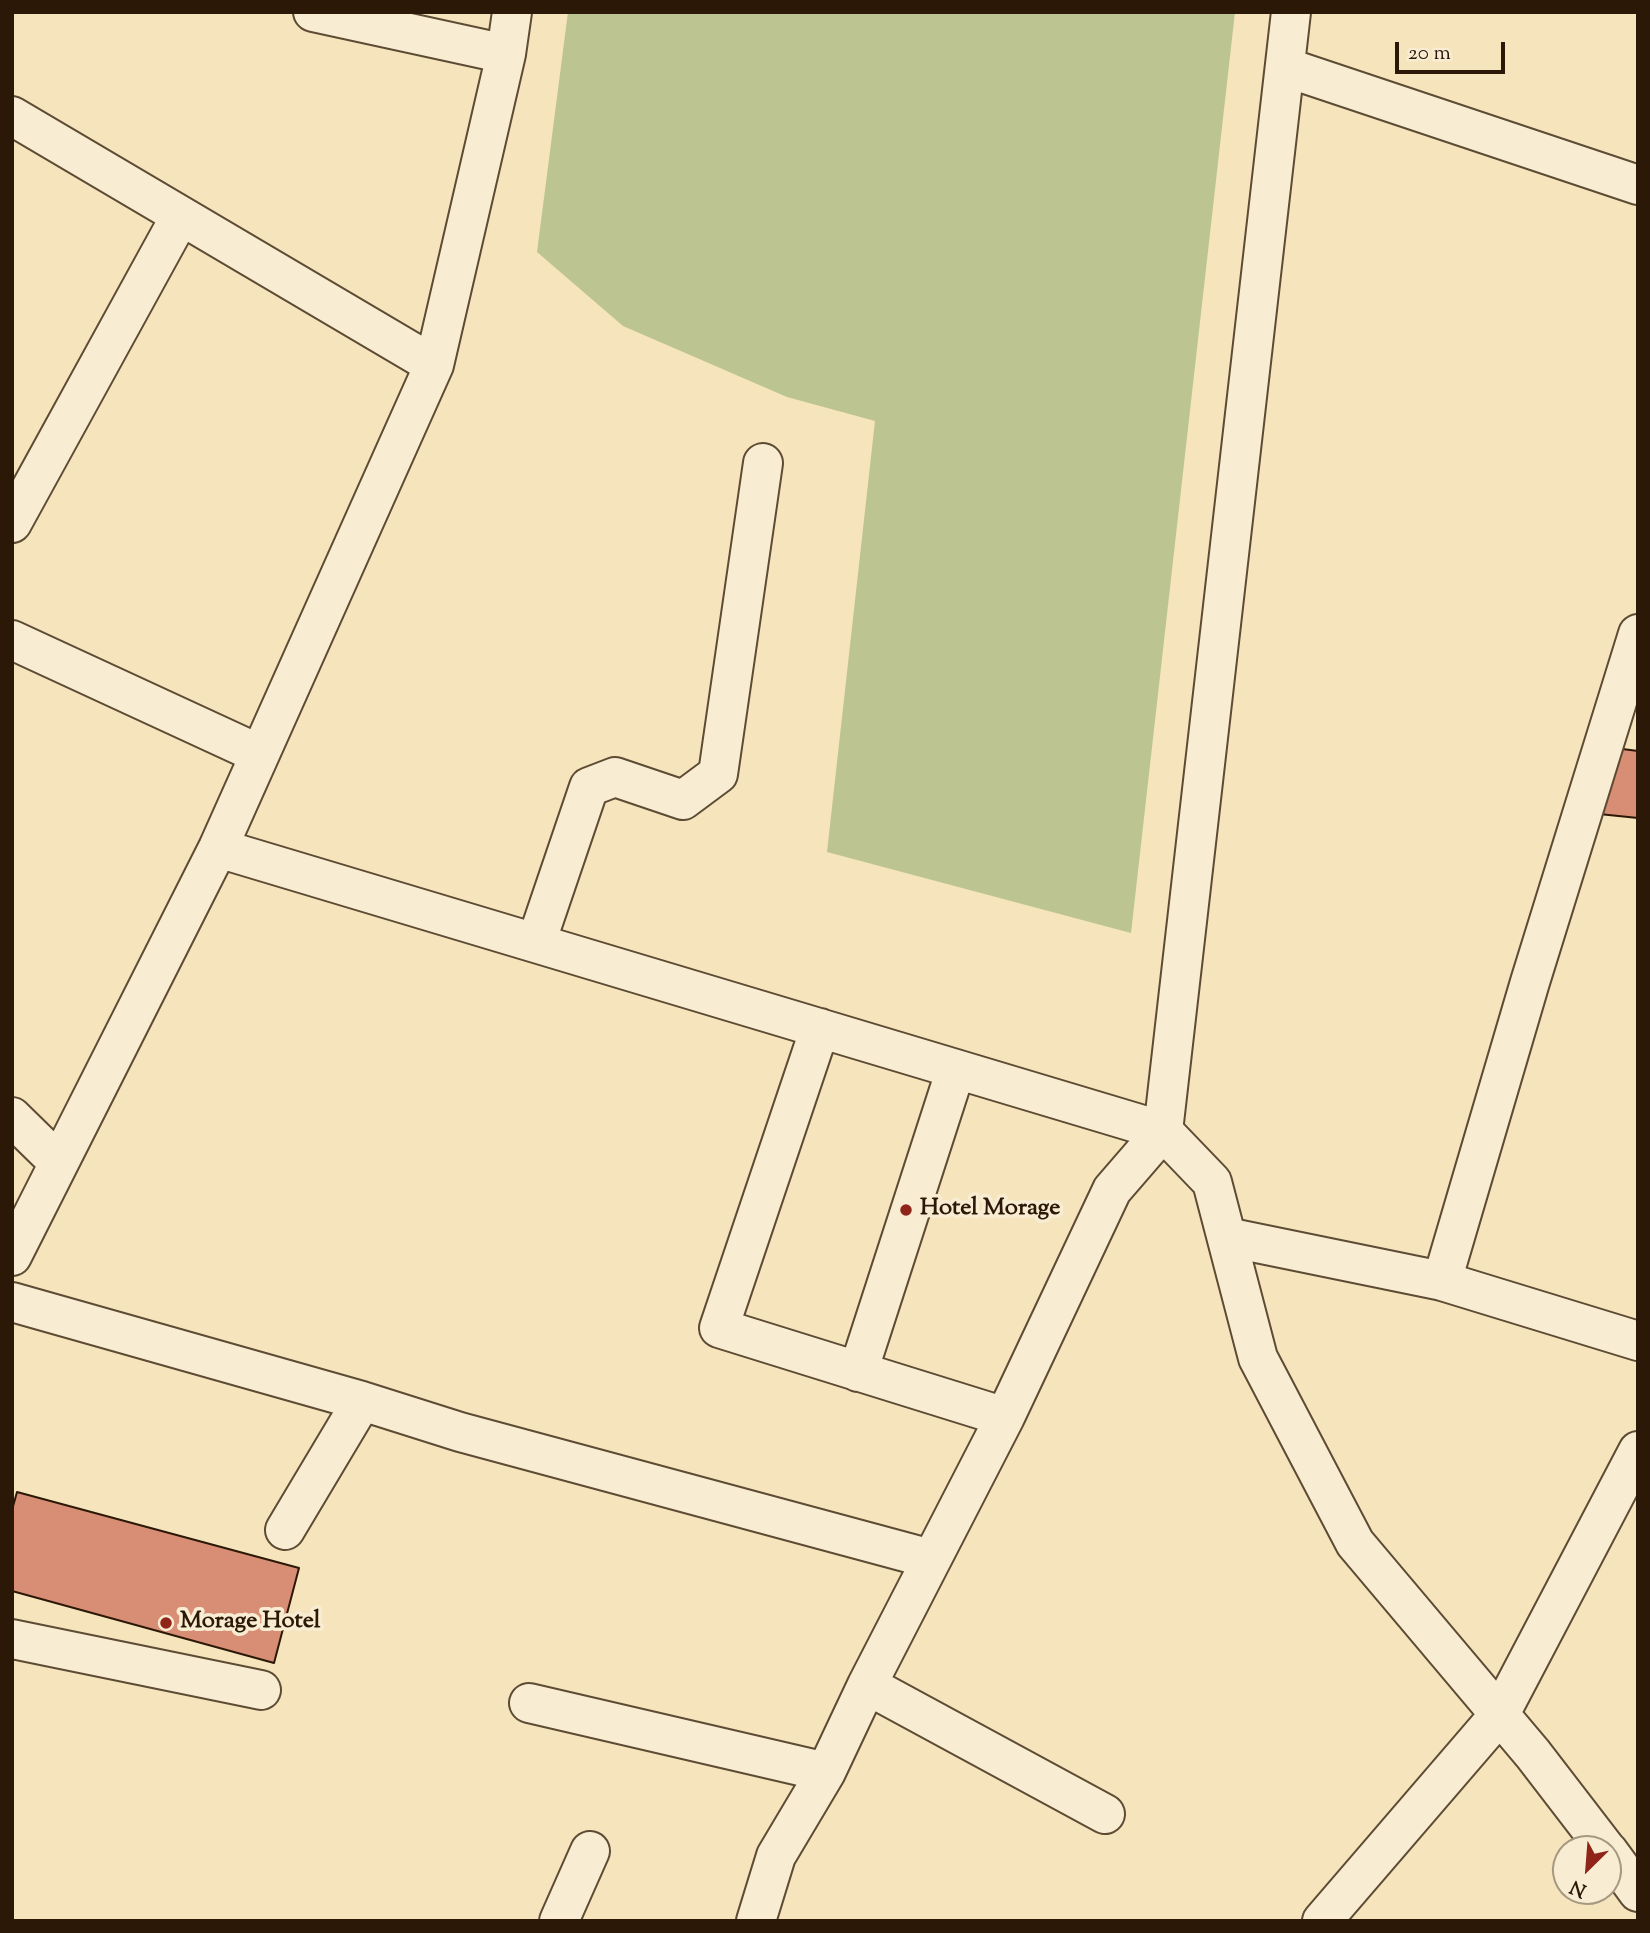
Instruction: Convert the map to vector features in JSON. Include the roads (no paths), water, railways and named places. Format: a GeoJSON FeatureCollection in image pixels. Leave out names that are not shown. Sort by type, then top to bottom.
{"type":"FeatureCollection","features":[{"type":"Feature","properties":{"kind":"street"},"geometry":{"type":"LineString","coordinates":[[313,12],[506,54]]}},
{"type":"Feature","properties":{"kind":"street"},"geometry":{"type":"LineString","coordinates":[[12,1256],[218,848],[434,365],[506,54],[512,12]]}},
{"type":"Feature","properties":{"kind":"street"},"geometry":{"type":"LineString","coordinates":[[756,1921],[776,1856],[827,1772],[867,1685],[1005,1417],[1112,1190],[1163,1131],[1291,12]]}},
{"type":"Feature","properties":{"kind":"street"},"geometry":{"type":"LineString","coordinates":[[1285,67],[1638,185]]}},
{"type":"Feature","properties":{"kind":"street"},"geometry":{"type":"LineString","coordinates":[[12,116],[434,365]]}},
{"type":"Feature","properties":{"kind":"street"},"geometry":{"type":"LineString","coordinates":[[12,523],[180,217]]}},
{"type":"Feature","properties":{"kind":"street"},"geometry":{"type":"LineString","coordinates":[[536,943],[589,787],[615,778],[683,800],[718,774],[763,463]]}},
{"type":"Feature","properties":{"kind":"street"},"geometry":{"type":"LineString","coordinates":[[1442,1282],[1534,969],[1638,634]]}},
{"type":"Feature","properties":{"kind":"street"},"geometry":{"type":"LineString","coordinates":[[12,640],[259,754]]}},
{"type":"Feature","properties":{"kind":"street"},"geometry":{"type":"LineString","coordinates":[[218,848],[1163,1131],[1212,1182],[1258,1358],[1355,1544],[1500,1714],[1595,1835]]}},
{"type":"Feature","properties":{"kind":"street"},"geometry":{"type":"LineString","coordinates":[[820,1028],[719,1328],[1005,1417]]}},
{"type":"Feature","properties":{"kind":"street"},"geometry":{"type":"LineString","coordinates":[[858,1371],[956,1069]]}},
{"type":"Feature","properties":{"kind":"street"},"geometry":{"type":"LineString","coordinates":[[12,1117],[59,1163]]}},
{"type":"Feature","properties":{"kind":"street"},"geometry":{"type":"LineString","coordinates":[[1227,1237],[1442,1282],[1638,1341]]}},
{"type":"Feature","properties":{"kind":"street"},"geometry":{"type":"LineString","coordinates":[[12,1303],[362,1401],[460,1432],[931,1559]]}},
{"type":"Feature","properties":{"kind":"street"},"geometry":{"type":"LineString","coordinates":[[285,1530],[362,1401]]}},
{"type":"Feature","properties":{"kind":"street"},"geometry":{"type":"LineString","coordinates":[[1322,1921],[1500,1714],[1638,1451]]}},
{"type":"Feature","properties":{"kind":"street"},"geometry":{"type":"LineString","coordinates":[[12,1639],[261,1690]]}},
{"type":"Feature","properties":{"kind":"street"},"geometry":{"type":"LineString","coordinates":[[867,1685],[1105,1814]]}},
{"type":"Feature","properties":{"kind":"street"},"geometry":{"type":"LineString","coordinates":[[529,1703],[827,1772]]}},
{"type":"Feature","properties":{"kind":"street"},"geometry":{"type":"LineString","coordinates":[[559,1921],[590,1851]]}},
{"type":"Feature","properties":{"kind":"street"},"geometry":{"type":"LineString","coordinates":[[1622,1870],[1638,1892]]}},
{"type":"Feature","properties":{"kind":"place","name":"Hotel Morage"},"geometry":{"type":"Point","coordinates":[906,1210]}},
{"type":"Feature","properties":{"kind":"place","name":"Morage Hotel"},"geometry":{"type":"Point","coordinates":[166,1623]}}]}
